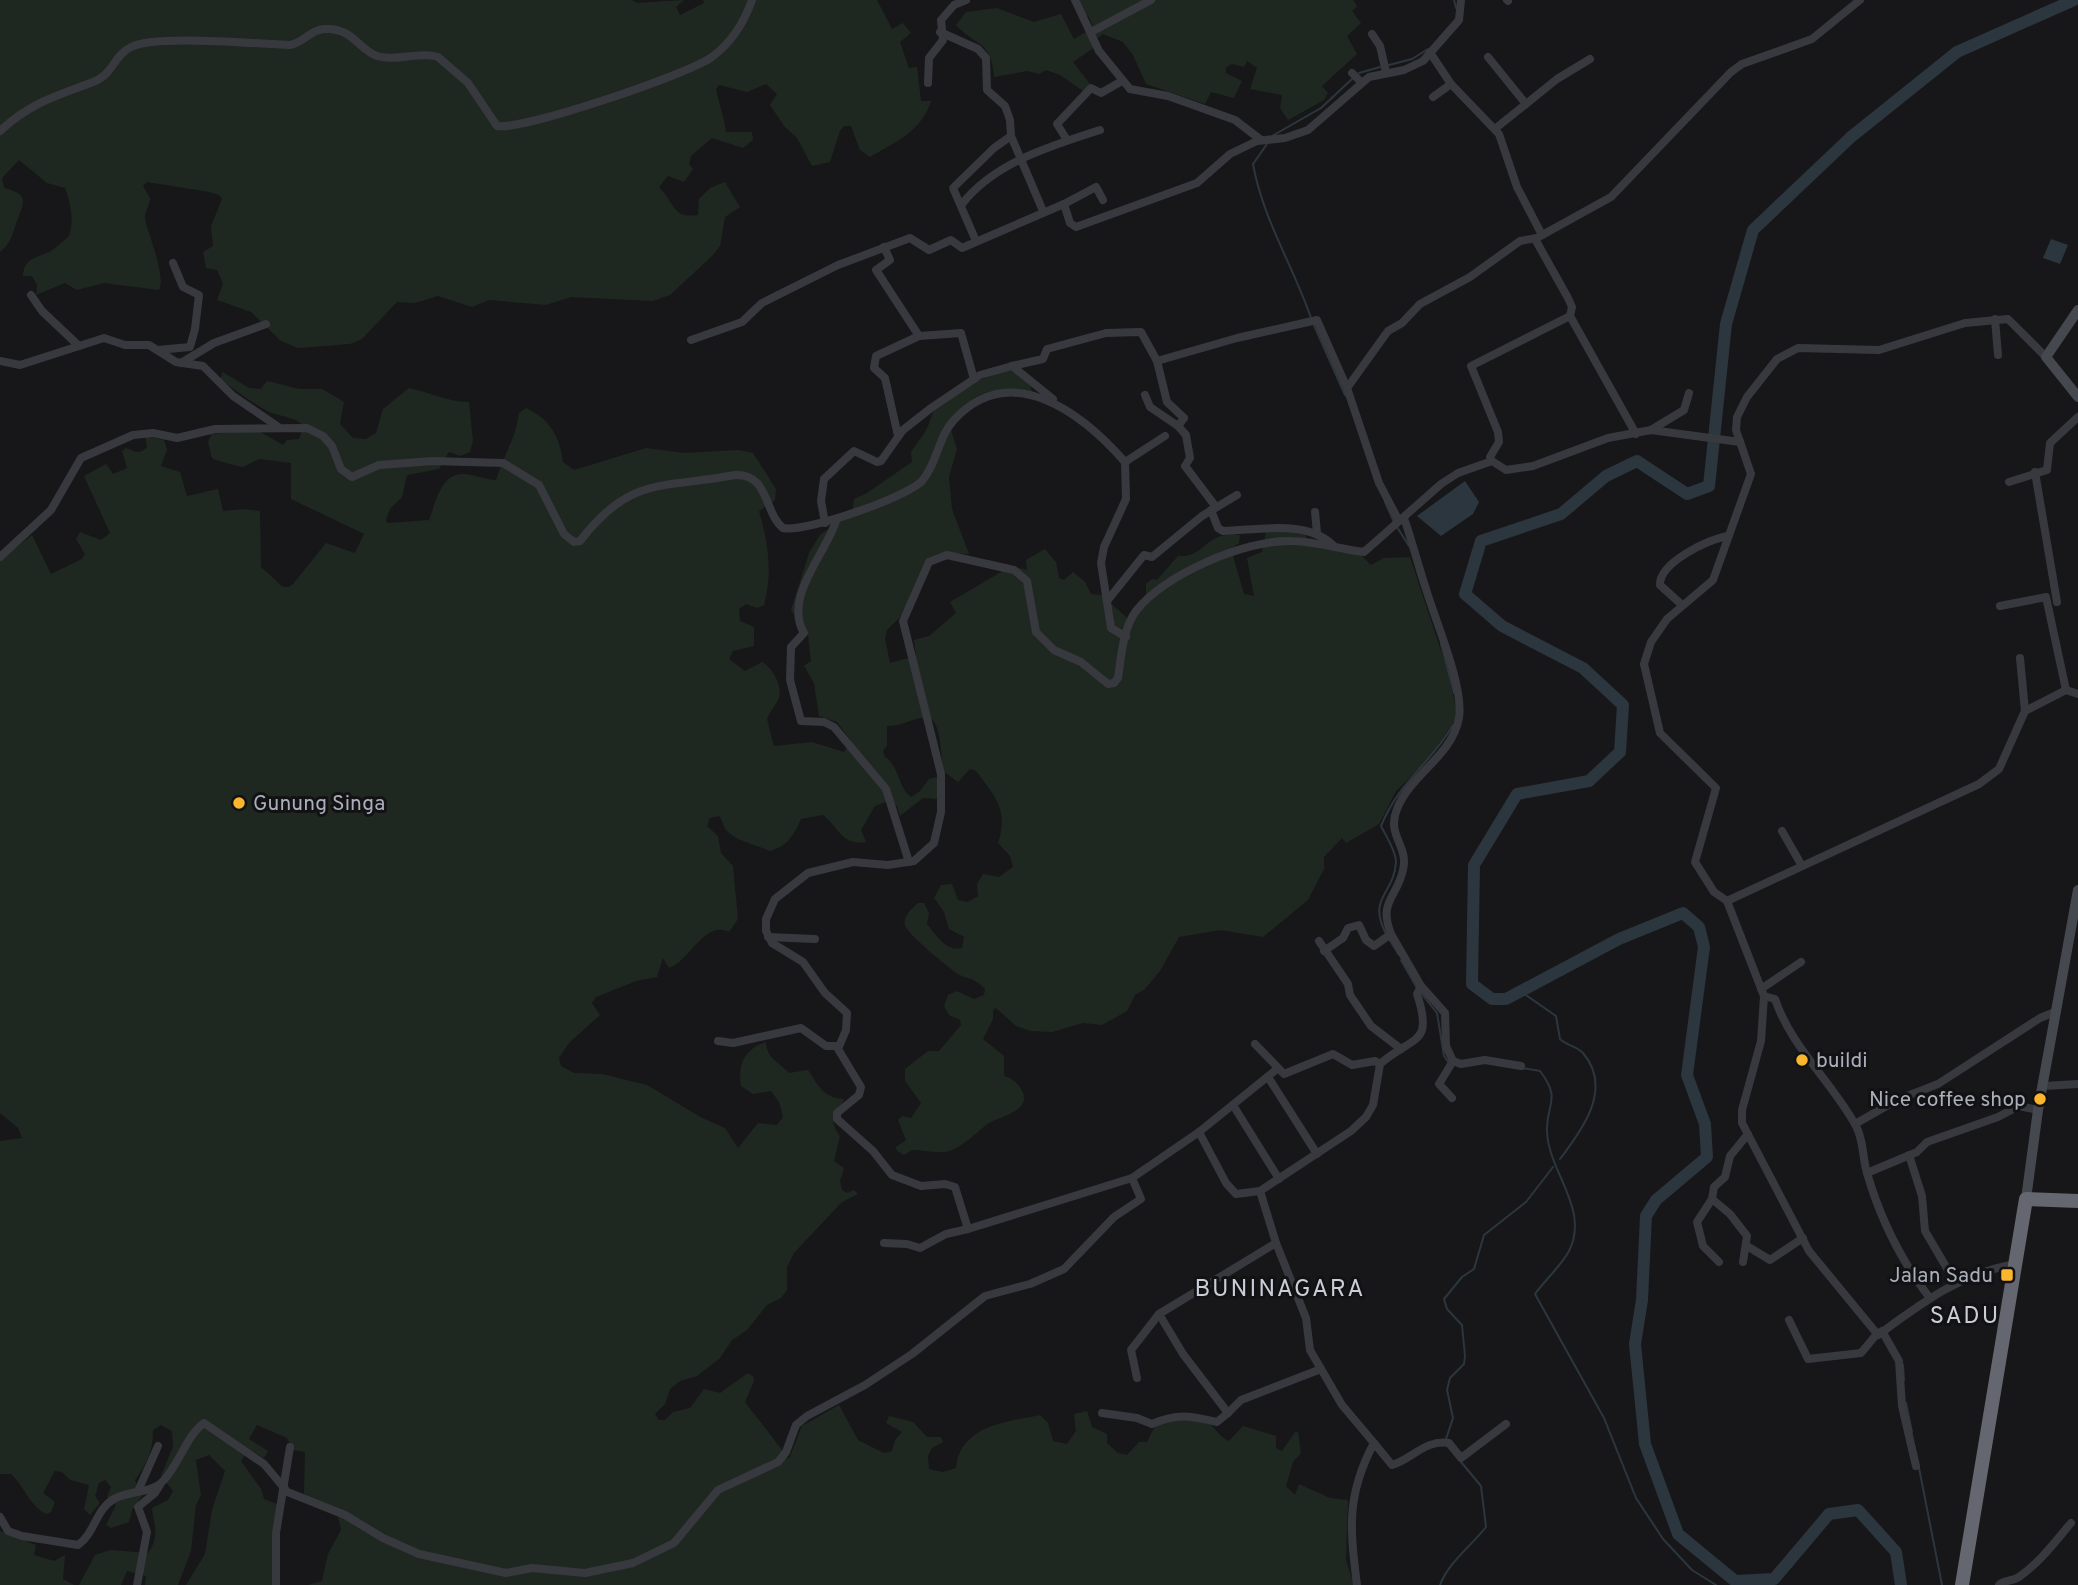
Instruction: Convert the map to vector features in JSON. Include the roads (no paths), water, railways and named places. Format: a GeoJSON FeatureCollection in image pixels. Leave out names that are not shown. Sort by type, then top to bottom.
{"type":"FeatureCollection","features":[{"type":"Feature","properties":{"kind":"highway"},"geometry":{"type":"LineString","coordinates":[[2026,1203],[2078,1201]]}},
{"type":"Feature","properties":{"kind":"highway"},"geometry":{"type":"LineString","coordinates":[[2026,1203],[2078,1210]]}},
{"type":"Feature","properties":{"kind":"highway"},"geometry":{"type":"LineString","coordinates":[[1962,1585],[2026,1203]]}},
{"type":"Feature","properties":{"kind":"main road"},"geometry":{"type":"LineString","coordinates":[[2078,310],[2046,357],[2078,397]]}},
{"type":"Feature","properties":{"kind":"main road"},"geometry":{"type":"LineString","coordinates":[[2026,1203],[2039,1110],[2078,890]]}},
{"type":"Feature","properties":{"kind":"street"},"geometry":{"type":"LineString","coordinates":[[0,131],[24,109],[104,77],[122,52],[138,44],[187,41],[290,45],[298,44],[310,33],[321,29],[348,35],[380,57],[438,57],[468,83],[497,126],[520,126],[620,95],[704,62],[736,33],[752,0]]}},
{"type":"Feature","properties":{"kind":"street"},"geometry":{"type":"LineString","coordinates":[[928,83],[927,65],[943,40],[940,32],[941,20],[952,7],[966,0]]}},
{"type":"Feature","properties":{"kind":"street"},"geometry":{"type":"LineString","coordinates":[[1075,0],[1099,51],[1130,89],[1168,96],[1235,120],[1263,141]]}},
{"type":"Feature","properties":{"kind":"street"},"geometry":{"type":"LineString","coordinates":[[1091,32],[1151,0]]}},
{"type":"Feature","properties":{"kind":"street"},"geometry":{"type":"LineString","coordinates":[[1064,204],[1070,223],[1076,227],[1197,183],[1230,154],[1263,141],[1308,130],[1356,78],[1385,68],[1413,67],[1431,54],[1437,41],[1447,31],[1461,0]]}},
{"type":"Feature","properties":{"kind":"street"},"geometry":{"type":"LineString","coordinates":[[1347,388],[1388,331],[1402,323],[1420,304],[1470,277],[1520,241],[1539,236],[1611,197],[1731,72],[1742,64],[1812,39],[1860,0]]}},
{"type":"Feature","properties":{"kind":"street"},"geometry":{"type":"LineString","coordinates":[[944,1],[952,7]]}},
{"type":"Feature","properties":{"kind":"street"},"geometry":{"type":"LineString","coordinates":[[940,32],[978,49],[986,58],[988,90],[1005,106],[1010,120],[1011,136],[1042,211]]}},
{"type":"Feature","properties":{"kind":"street"},"geometry":{"type":"LineString","coordinates":[[1373,34],[1380,46],[1385,68]]}},
{"type":"Feature","properties":{"kind":"street"},"geometry":{"type":"LineString","coordinates":[[1431,54],[1451,84],[1496,128],[1513,168],[1517,187],[1539,236]]}},
{"type":"Feature","properties":{"kind":"street"},"geometry":{"type":"LineString","coordinates":[[1488,57],[1526,104]]}},
{"type":"Feature","properties":{"kind":"street"},"geometry":{"type":"LineString","coordinates":[[1496,128],[1590,58]]}},
{"type":"Feature","properties":{"kind":"street"},"geometry":{"type":"LineString","coordinates":[[1067,139],[1057,124],[1074,106],[1093,87],[1101,93],[1122,81]]}},
{"type":"Feature","properties":{"kind":"street"},"geometry":{"type":"LineString","coordinates":[[1433,97],[1451,84]]}},
{"type":"Feature","properties":{"kind":"street"},"geometry":{"type":"LineString","coordinates":[[962,204],[981,182],[1021,159],[1067,139],[1100,130]]}},
{"type":"Feature","properties":{"kind":"street"},"geometry":{"type":"LineString","coordinates":[[976,241],[953,188],[994,148],[1011,136]]}},
{"type":"Feature","properties":{"kind":"street"},"geometry":{"type":"LineString","coordinates":[[691,340],[742,322],[762,303],[838,265],[910,238],[929,250],[951,240],[962,248],[1042,211],[1064,204],[1096,187],[1103,200]]}},
{"type":"Feature","properties":{"kind":"street"},"geometry":{"type":"LineString","coordinates":[[1539,236],[1535,244],[1572,307],[1570,316],[1636,434]]}},
{"type":"Feature","properties":{"kind":"street"},"geometry":{"type":"LineString","coordinates":[[884,247],[890,260],[877,268],[877,272],[919,336]]}},
{"type":"Feature","properties":{"kind":"street"},"geometry":{"type":"LineString","coordinates":[[158,350],[190,347],[195,328],[199,295],[183,287],[173,263]]}},
{"type":"Feature","properties":{"kind":"street"},"geometry":{"type":"LineString","coordinates":[[32,295],[42,311],[79,346]]}},
{"type":"Feature","properties":{"kind":"street"},"geometry":{"type":"LineString","coordinates":[[1570,316],[1471,366],[1498,432],[1499,442],[1490,457],[1492,461],[1506,470],[1521,469],[1589,444],[1651,430],[1684,410],[1689,393]]}},
{"type":"Feature","properties":{"kind":"street"},"geometry":{"type":"LineString","coordinates":[[1995,319],[1998,355]]}},
{"type":"Feature","properties":{"kind":"street"},"geometry":{"type":"LineString","coordinates":[[1916,1465],[1902,1406],[1899,1361],[1879,1333],[1809,1251],[1742,1123],[1742,1110],[1761,1041],[1763,992],[1727,901],[1714,892],[1695,862],[1716,788],[1660,733],[1644,664],[1651,642],[1682,605],[1711,583],[1751,474],[1736,430],[1740,408],[1759,378],[1777,359],[1793,349],[1879,350],[1965,323],[1995,319],[2008,319],[2046,357]]}},
{"type":"Feature","properties":{"kind":"street"},"geometry":{"type":"LineString","coordinates":[[1157,361],[1237,338],[1317,320],[1347,388],[1379,483],[1399,522],[1452,672],[1459,708],[1459,719],[1446,747],[1407,789],[1392,822],[1395,835],[1404,850],[1404,867],[1386,908],[1385,919],[1388,935],[1420,989],[1445,1012],[1446,1046],[1452,1063]]}},
{"type":"Feature","properties":{"kind":"street"},"geometry":{"type":"LineString","coordinates":[[181,363],[214,343],[266,324]]}},
{"type":"Feature","properties":{"kind":"street"},"geometry":{"type":"LineString","coordinates":[[825,523],[822,481],[854,451],[877,462],[881,461],[898,436],[931,408],[991,369],[1043,359],[1047,349],[1117,332],[1141,332],[1157,361],[1167,402],[1184,418],[1178,426]]}},
{"type":"Feature","properties":{"kind":"street"},"geometry":{"type":"LineString","coordinates":[[898,436],[885,378],[874,368],[876,356],[919,336],[961,333],[974,379]]}},
{"type":"Feature","properties":{"kind":"street"},"geometry":{"type":"LineString","coordinates":[[0,361],[20,365],[104,338],[125,345],[149,345],[181,363],[203,366],[233,396],[280,428]]}},
{"type":"Feature","properties":{"kind":"street"},"geometry":{"type":"LineString","coordinates":[[1012,366],[1125,462],[1126,499],[1101,555],[1111,628],[1126,637]]}},
{"type":"Feature","properties":{"kind":"street"},"geometry":{"type":"LineString","coordinates":[[0,556],[51,510],[74,467],[89,453],[122,438],[144,433],[177,438],[215,429],[307,428],[323,436],[332,446],[341,469],[352,477],[379,465],[444,461],[503,463],[539,485],[564,534],[574,542],[580,541],[608,508],[633,492],[735,475],[747,476],[758,484],[767,496],[776,522],[783,527],[836,521],[920,482],[946,430],[961,413],[980,400],[1003,392],[1055,401]]}},
{"type":"Feature","properties":{"kind":"street"},"geometry":{"type":"LineString","coordinates":[[1145,394],[1150,407],[1178,426],[1186,437],[1190,458],[1185,466],[1213,509],[1218,528],[1223,531],[1291,528],[1317,533],[1334,546]]}},
{"type":"Feature","properties":{"kind":"street"},"geometry":{"type":"LineString","coordinates":[[2009,482],[2047,470],[2051,441],[2078,417]]}},
{"type":"Feature","properties":{"kind":"street"},"geometry":{"type":"LineString","coordinates":[[1651,430],[1740,442]]}},
{"type":"Feature","properties":{"kind":"street"},"geometry":{"type":"LineString","coordinates":[[1125,462],[1165,436]]}},
{"type":"Feature","properties":{"kind":"street"},"geometry":{"type":"LineString","coordinates":[[838,1046],[846,1030],[846,1010],[825,993],[806,965],[768,937],[766,919],[775,900],[808,873],[853,862],[888,865],[909,862],[925,854],[934,843],[942,812],[941,774],[903,627],[904,614],[929,562],[947,555],[1020,573],[1027,581],[1036,632],[1054,650],[1081,662],[1108,684],[1118,678],[1126,637],[1135,612],[1147,599],[1200,566],[1240,549],[1268,542],[1291,541],[1364,552],[1425,496],[1448,479],[1492,461]]}},
{"type":"Feature","properties":{"kind":"street"},"geometry":{"type":"LineString","coordinates":[[2035,472],[2057,602]]}},
{"type":"Feature","properties":{"kind":"street"},"geometry":{"type":"LineString","coordinates":[[1107,601],[1144,555],[1153,557],[1213,509],[1237,495]]}},
{"type":"Feature","properties":{"kind":"street"},"geometry":{"type":"LineString","coordinates":[[1315,512],[1317,533]]}},
{"type":"Feature","properties":{"kind":"street"},"geometry":{"type":"LineString","coordinates":[[836,521],[824,551],[801,590],[799,623],[804,633],[790,647],[792,695],[801,721],[824,722],[834,727],[878,777],[890,797],[909,862]]}},
{"type":"Feature","properties":{"kind":"street"},"geometry":{"type":"LineString","coordinates":[[1682,605],[1660,585],[1661,578],[1692,548],[1728,536]]}},
{"type":"Feature","properties":{"kind":"street"},"geometry":{"type":"LineString","coordinates":[[2000,606],[2046,597],[2066,690]]}},
{"type":"Feature","properties":{"kind":"street"},"geometry":{"type":"LineString","coordinates":[[1727,901],[1979,785],[1996,773],[2014,742],[2025,711],[2020,658]]}},
{"type":"Feature","properties":{"kind":"street"},"geometry":{"type":"LineString","coordinates":[[2025,711],[2066,690],[2078,694]]}},
{"type":"Feature","properties":{"kind":"street"},"geometry":{"type":"LineString","coordinates":[[1782,831],[1802,866]]}},
{"type":"Feature","properties":{"kind":"street"},"geometry":{"type":"LineString","coordinates":[[1324,951],[1343,938],[1348,928],[1359,925],[1366,940],[1374,946],[1388,935]]}},
{"type":"Feature","properties":{"kind":"street"},"geometry":{"type":"LineString","coordinates":[[768,937],[815,939]]}},
{"type":"Feature","properties":{"kind":"street"},"geometry":{"type":"LineString","coordinates":[[1320,941],[1371,1026],[1401,1049]]}},
{"type":"Feature","properties":{"kind":"street"},"geometry":{"type":"LineString","coordinates":[[1763,992],[1801,962]]}},
{"type":"Feature","properties":{"kind":"street"},"geometry":{"type":"LineString","coordinates":[[1199,1132],[1226,1184],[1236,1194],[1260,1191],[1279,1179],[1366,1117],[1373,1105],[1380,1064],[1419,1036],[1426,1024],[1420,989]]}},
{"type":"Feature","properties":{"kind":"street"},"geometry":{"type":"LineString","coordinates":[[1763,992],[1775,999],[1794,1036],[1835,1090],[1855,1124],[1864,1145],[1867,1173],[1886,1228],[1929,1297]]}},
{"type":"Feature","properties":{"kind":"street"},"geometry":{"type":"LineString","coordinates":[[1855,1124],[1897,1100],[1938,1084],[2040,1018],[2057,1012]]}},
{"type":"Feature","properties":{"kind":"street"},"geometry":{"type":"LineString","coordinates":[[718,1041],[733,1043],[800,1028],[826,1045],[838,1046]]}},
{"type":"Feature","properties":{"kind":"street"},"geometry":{"type":"LineString","coordinates":[[1255,1044],[1277,1069],[1290,1075],[1333,1054],[1352,1065],[1375,1061],[1380,1064]]}},
{"type":"Feature","properties":{"kind":"street"},"geometry":{"type":"LineString","coordinates":[[838,1046],[861,1087],[859,1095],[837,1113],[839,1122],[860,1138],[897,1179],[921,1186],[946,1184],[955,1187],[968,1229]]}},
{"type":"Feature","properties":{"kind":"street"},"geometry":{"type":"LineString","coordinates":[[1452,1063],[1485,1060],[1521,1066]]}},
{"type":"Feature","properties":{"kind":"street"},"geometry":{"type":"LineString","coordinates":[[1452,1063],[1439,1084],[1452,1098]]}},
{"type":"Feature","properties":{"kind":"street"},"geometry":{"type":"LineString","coordinates":[[884,1243],[907,1244],[920,1248],[946,1234],[1132,1178],[1199,1132],[1277,1069]]}},
{"type":"Feature","properties":{"kind":"street"},"geometry":{"type":"LineString","coordinates":[[1268,1077],[1317,1154]]}},
{"type":"Feature","properties":{"kind":"street"},"geometry":{"type":"LineString","coordinates":[[2044,1086],[2078,1084]]}},
{"type":"Feature","properties":{"kind":"street"},"geometry":{"type":"LineString","coordinates":[[1233,1105],[1279,1179]]}},
{"type":"Feature","properties":{"kind":"street"},"geometry":{"type":"LineString","coordinates":[[1867,1173],[1909,1155],[1927,1142],[1998,1117],[2019,1106],[2039,1110]]}},
{"type":"Feature","properties":{"kind":"street"},"geometry":{"type":"LineString","coordinates":[[1719,1262],[1703,1246],[1698,1235],[1698,1219],[1712,1199],[1714,1187],[1725,1177],[1730,1156],[1748,1134]]}},
{"type":"Feature","properties":{"kind":"street"},"geometry":{"type":"LineString","coordinates":[[1909,1155],[1922,1196],[1925,1231],[1955,1282]]}},
{"type":"Feature","properties":{"kind":"street"},"geometry":{"type":"LineString","coordinates":[[137,1585],[147,1530],[137,1510],[160,1485],[204,1423],[264,1464],[285,1490],[345,1514],[383,1538],[419,1554],[506,1573],[532,1568],[585,1573],[633,1563],[674,1543],[718,1490],[778,1462],[786,1452],[796,1425],[807,1416],[865,1385],[912,1354],[972,1303],[1000,1290],[1030,1284],[1064,1269],[1114,1217],[1141,1199],[1132,1178]]}},
{"type":"Feature","properties":{"kind":"street"},"geometry":{"type":"LineString","coordinates":[[1260,1191],[1276,1243],[1306,1318],[1310,1350],[1342,1405],[1392,1465],[1431,1444],[1445,1442],[1461,1458],[1506,1424]]}},
{"type":"Feature","properties":{"kind":"street"},"geometry":{"type":"LineString","coordinates":[[1712,1199],[1745,1232],[1748,1246],[1743,1262]]}},
{"type":"Feature","properties":{"kind":"street"},"geometry":{"type":"LineString","coordinates":[[1748,1246],[1770,1260],[1803,1238]]}},
{"type":"Feature","properties":{"kind":"street"},"geometry":{"type":"LineString","coordinates":[[1137,1378],[1131,1355],[1132,1346],[1160,1314],[1276,1243]]}},
{"type":"Feature","properties":{"kind":"street"},"geometry":{"type":"LineString","coordinates":[[1789,1321],[1808,1359],[1861,1353],[1879,1333],[1955,1282],[1993,1268],[2016,1264]]}},
{"type":"Feature","properties":{"kind":"street"},"geometry":{"type":"LineString","coordinates":[[1160,1314],[1184,1354],[1228,1413]]}},
{"type":"Feature","properties":{"kind":"street"},"geometry":{"type":"LineString","coordinates":[[1102,1413],[1137,1418],[1152,1424],[1164,1417],[1185,1416],[1217,1422],[1241,1400],[1321,1369]]}},
{"type":"Feature","properties":{"kind":"street"},"geometry":{"type":"LineString","coordinates":[[1357,1585],[1350,1526],[1352,1506],[1361,1468],[1374,1443]]}},
{"type":"Feature","properties":{"kind":"street"},"geometry":{"type":"LineString","coordinates":[[138,1492],[158,1446]]}},
{"type":"Feature","properties":{"kind":"street"},"geometry":{"type":"LineString","coordinates":[[276,1585],[276,1533],[290,1447]]}},
{"type":"Feature","properties":{"kind":"street"},"geometry":{"type":"LineString","coordinates":[[0,1517],[8,1531],[74,1546],[90,1534],[110,1502],[160,1485]]}},
{"type":"Feature","properties":{"kind":"street"},"geometry":{"type":"LineString","coordinates":[[1999,1585],[2006,1579],[2014,1579],[2033,1565],[2071,1523]]}},
{"type":"Feature","properties":{"kind":"waterway"},"geometry":{"type":"LineString","coordinates":[[1454,0],[1456,8]]}},
{"type":"Feature","properties":{"kind":"waterway"},"geometry":{"type":"LineString","coordinates":[[1901,1585],[1896,1552],[1858,1510],[1829,1514],[1774,1579],[1735,1581],[1678,1534],[1645,1444],[1635,1344],[1642,1300],[1646,1216],[1656,1200],[1707,1157],[1705,1124],[1687,1075],[1704,947],[1699,927],[1683,913],[1619,939],[1506,999],[1492,999],[1472,984],[1474,865],[1517,794],[1589,781],[1620,752],[1623,705],[1583,668],[1502,626],[1465,594],[1481,541],[1561,514],[1606,476],[1637,461],[1687,494],[1709,486],[1726,324],[1753,230],[1851,137],[1957,52],[2074,0]]}},
{"type":"Feature","properties":{"kind":"waterway"},"geometry":{"type":"LineString","coordinates":[[1389,65],[1412,59],[1428,49]]}},
{"type":"Feature","properties":{"kind":"waterway"},"geometry":{"type":"LineString","coordinates":[[1359,73],[1380,67]]}},
{"type":"Feature","properties":{"kind":"waterway"},"geometry":{"type":"LineString","coordinates":[[1272,136],[1321,108],[1352,79]]}},
{"type":"Feature","properties":{"kind":"waterway"},"geometry":{"type":"LineString","coordinates":[[1267,144],[1253,164],[1258,185],[1311,318]]}},
{"type":"Feature","properties":{"kind":"waterway"},"geometry":{"type":"LineString","coordinates":[[1313,323],[1345,395]]}},
{"type":"Feature","properties":{"kind":"waterway"},"geometry":{"type":"LineString","coordinates":[[1385,502],[1394,522]]}},
{"type":"Feature","properties":{"kind":"waterway"},"geometry":{"type":"LineString","coordinates":[[1397,527],[1409,546]]}},
{"type":"Feature","properties":{"kind":"waterway"},"geometry":{"type":"LineString","coordinates":[[1441,644],[1454,693]]}},
{"type":"Feature","properties":{"kind":"waterway"},"geometry":{"type":"LineString","coordinates":[[1386,934],[1381,922],[1380,904],[1391,882],[1396,858],[1381,826],[1397,797],[1453,725]]}},
{"type":"Feature","properties":{"kind":"waterway"},"geometry":{"type":"LineString","coordinates":[[1389,939],[1399,955]]}},
{"type":"Feature","properties":{"kind":"waterway"},"geometry":{"type":"LineString","coordinates":[[1401,960],[1417,988]]}},
{"type":"Feature","properties":{"kind":"waterway"},"geometry":{"type":"LineString","coordinates":[[1520,991],[1556,1016],[1560,1039],[1583,1053],[1592,1066],[1595,1094],[1591,1108],[1578,1135],[1560,1159]]}},
{"type":"Feature","properties":{"kind":"waterway"},"geometry":{"type":"LineString","coordinates":[[1421,993],[1437,1013],[1444,1056],[1449,1063]]}},
{"type":"Feature","properties":{"kind":"waterway"},"geometry":{"type":"LineString","coordinates":[[1522,1068],[1540,1071],[1550,1089],[1552,1095],[1547,1122],[1549,1147],[1567,1191],[1575,1220],[1569,1251],[1535,1294],[1604,1418],[1636,1498],[1663,1539],[1692,1570],[1716,1585]]}},
{"type":"Feature","properties":{"kind":"waterway"},"geometry":{"type":"LineString","coordinates":[[1446,1439],[1453,1418],[1447,1390],[1450,1378],[1464,1364],[1465,1356],[1462,1325],[1447,1309],[1444,1299],[1462,1277],[1474,1269],[1484,1235],[1526,1202],[1553,1167]]}},
{"type":"Feature","properties":{"kind":"waterway"},"geometry":{"type":"LineString","coordinates":[[1903,1365],[1904,1380]]}},
{"type":"Feature","properties":{"kind":"waterway"},"geometry":{"type":"LineString","coordinates":[[1906,1403],[1912,1432]]}},
{"type":"Feature","properties":{"kind":"waterway"},"geometry":{"type":"LineString","coordinates":[[1440,1585],[1454,1562],[1486,1527],[1481,1486],[1447,1445]]}},
{"type":"Feature","properties":{"kind":"waterway"},"geometry":{"type":"LineString","coordinates":[[1919,1468],[1942,1585]]}},
{"type":"Feature","properties":{"kind":"place","name":"Gunung Singa"},"geometry":{"type":"Point","coordinates":[239,803]}},
{"type":"Feature","properties":{"kind":"place","name":"buildi"},"geometry":{"type":"Point","coordinates":[1802,1060]}},
{"type":"Feature","properties":{"kind":"place","name":"Nice coffee shop"},"geometry":{"type":"Point","coordinates":[2040,1099]}},
{"type":"Feature","properties":{"kind":"place","name":"Jalan Sadu"},"geometry":{"type":"Point","coordinates":[2007,1275]}},
{"type":"Feature","properties":{"kind":"district","name":"BUNINAGARA"},"geometry":{"type":"Point","coordinates":[1280,1288]}},
{"type":"Feature","properties":{"kind":"district","name":"SADU"},"geometry":{"type":"Point","coordinates":[1965,1315]}}]}
